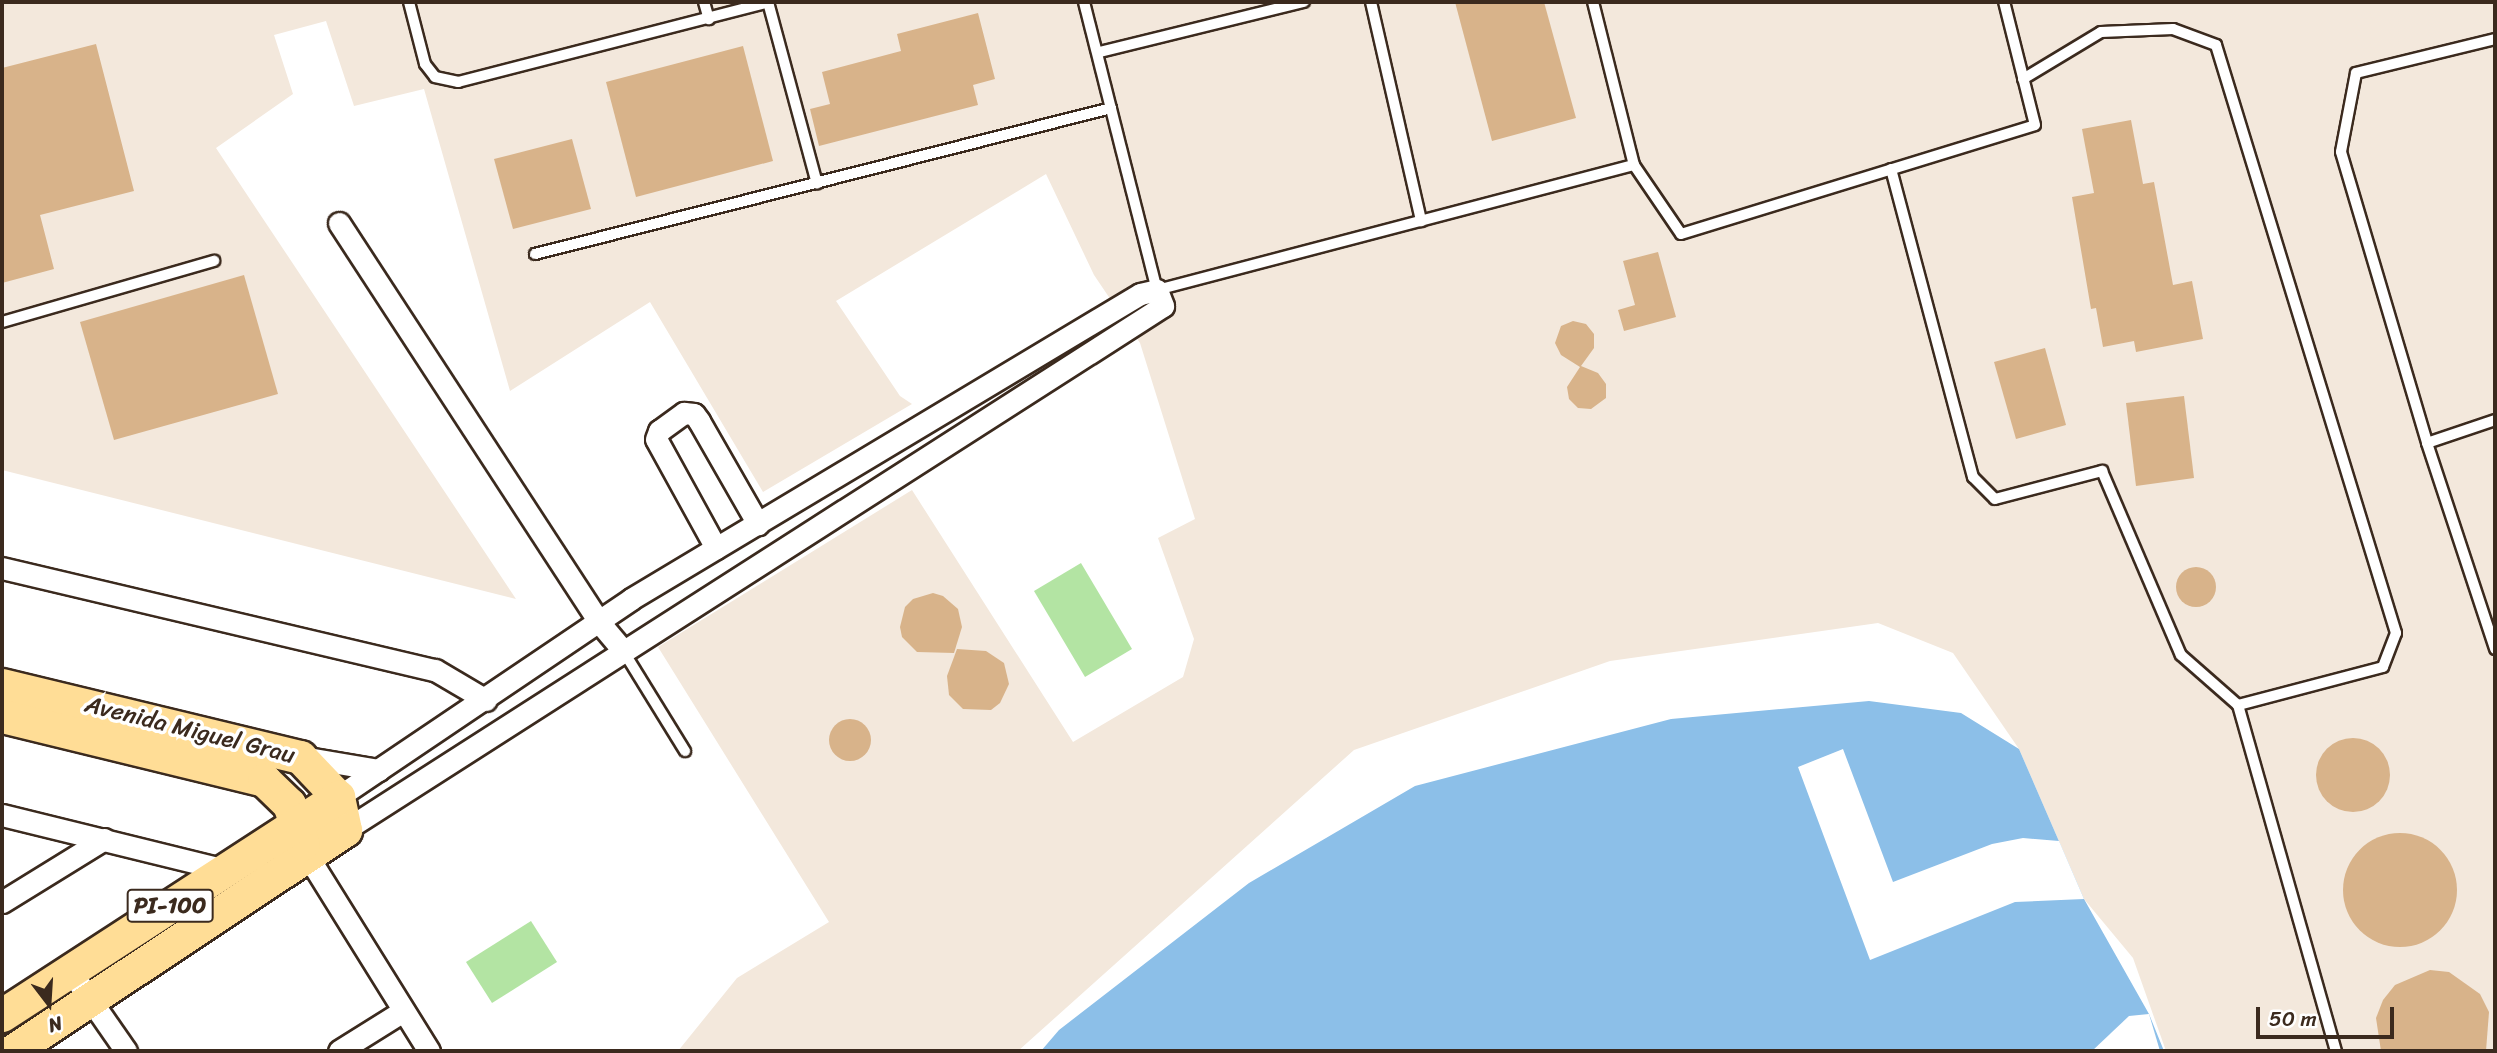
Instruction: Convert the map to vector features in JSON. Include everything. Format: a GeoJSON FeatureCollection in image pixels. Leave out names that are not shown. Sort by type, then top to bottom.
{"type":"FeatureCollection","features":[{"type":"Feature","properties":{"kind":"main road","name":"Avenida Miguel Grau"},"geometry":{"type":"LineString","coordinates":[[8,702],[300,757]]}},
{"type":"Feature","properties":{"kind":"main road","name":"Avenida Miguel Grau"},"geometry":{"type":"LineString","coordinates":[[8,702],[264,780],[278,789],[296,824],[307,855]]}},
{"type":"Feature","properties":{"kind":"main road"},"geometry":{"type":"LineString","coordinates":[[300,757],[338,797],[345,830]]}},
{"type":"Feature","properties":{"kind":"main road","name":"PI-100"},"geometry":{"type":"LineString","coordinates":[[2,1015],[69,969],[338,797]]}},
{"type":"Feature","properties":{"kind":"main road","name":"PI-100"},"geometry":{"type":"LineString","coordinates":[[12,1051],[89,996],[345,830]]}},
{"type":"Feature","properties":{"kind":"street"},"geometry":{"type":"LineString","coordinates":[[339,223],[598,622],[622,649]]}},
{"type":"Feature","properties":{"kind":"street"},"geometry":{"type":"LineString","coordinates":[[338,797],[598,622],[716,548],[1140,294],[1160,298]]}},
{"type":"Feature","properties":{"kind":"street"},"geometry":{"type":"LineString","coordinates":[[345,830],[1160,298]]}},
{"type":"Feature","properties":{"kind":"street"},"geometry":{"type":"LineString","coordinates":[[716,548],[656,439],[659,431],[684,413],[694,414],[699,421],[758,524]]}},
{"type":"Feature","properties":{"kind":"street"},"geometry":{"type":"LineString","coordinates":[[2,568],[435,670],[486,699]]}},
{"type":"Feature","properties":{"kind":"street","name":"Avenida Miguel Grau"},"geometry":{"type":"LineString","coordinates":[[300,757],[379,770]]}},
{"type":"Feature","properties":{"kind":"street"},"geometry":{"type":"LineString","coordinates":[[2,815],[226,870]]}},
{"type":"Feature","properties":{"kind":"street"},"geometry":{"type":"LineString","coordinates":[[2,902],[104,839]]}},
{"type":"Feature","properties":{"kind":"street"},"geometry":{"type":"LineString","coordinates":[[307,855],[429,1051]]}},
{"type":"Feature","properties":{"kind":"street"},"geometry":{"type":"LineString","coordinates":[[69,969],[126,1051]]}},
{"type":"Feature","properties":{"kind":"street"},"geometry":{"type":"LineString","coordinates":[[339,1051],[403,1011]]}},
{"type":"Feature","properties":{"kind":"lane"},"geometry":{"type":"LineString","coordinates":[[410,2],[425,64],[435,77],[458,82],[769,2],[817,183]]}},
{"type":"Feature","properties":{"kind":"lane"},"geometry":{"type":"LineString","coordinates":[[704,2],[709,19]]}},
{"type":"Feature","properties":{"kind":"lane"},"geometry":{"type":"LineString","coordinates":[[1084,2],[1100,52],[1111,108],[1160,298],[1421,221],[1634,165]]}},
{"type":"Feature","properties":{"kind":"lane"},"geometry":{"type":"LineString","coordinates":[[1100,52],[1304,2]]}},
{"type":"Feature","properties":{"kind":"lane"},"geometry":{"type":"LineString","coordinates":[[1371,2],[1421,221]]}},
{"type":"Feature","properties":{"kind":"lane"},"geometry":{"type":"LineString","coordinates":[[1593,2],[1634,165],[1681,234],[2035,125],[2004,2]]}},
{"type":"Feature","properties":{"kind":"lane"},"geometry":{"type":"LineString","coordinates":[[2024,79],[2101,32],[2173,29],[2217,45],[2396,634],[2383,667],[2238,705]]}},
{"type":"Feature","properties":{"kind":"lane"},"geometry":{"type":"LineString","coordinates":[[2495,39],[2356,73],[2341,152],[2427,443],[2495,649]]}},
{"type":"Feature","properties":{"kind":"lane"},"geometry":{"type":"LineString","coordinates":[[535,254],[1111,108]]}},
{"type":"Feature","properties":{"kind":"lane"},"geometry":{"type":"LineString","coordinates":[[1891,169],[1973,477],[1995,499],[2102,471],[2181,655],[2238,705],[2336,1051]]}},
{"type":"Feature","properties":{"kind":"lane"},"geometry":{"type":"LineString","coordinates":[[2,322],[214,261]]}},
{"type":"Feature","properties":{"kind":"lane"},"geometry":{"type":"LineString","coordinates":[[2427,443],[2495,420]]}},
{"type":"Feature","properties":{"kind":"lane"},"geometry":{"type":"LineString","coordinates":[[622,649],[685,751]]}},
{"type":"Feature","properties":{"kind":"shaded area"},"geometry":{"type":"Polygon","coordinates":[[[2,2],[2495,2],[2495,1051],[2166,1051],[2133,958],[2084,899],[2019,749],[1953,653],[1878,623],[1610,661],[1354,750],[1018,1051],[678,1051],[737,978],[829,922],[658,647],[912,490],[1073,742],[1183,677],[1194,639],[1158,538],[1195,519],[1140,343],[1094,275],[1046,174],[836,301],[900,396],[912,404],[763,492],[650,302],[510,391],[424,89],[354,106],[326,21],[274,35],[293,94],[216,148],[516,599],[2,470],[2,2]]]}},
{"type":"Feature","properties":{"kind":"green space"},"geometry":{"type":"Polygon","coordinates":[[[1081,563],[1132,649],[1085,677],[1034,591],[1081,563]]]}},
{"type":"Feature","properties":{"kind":"green space"},"geometry":{"type":"Polygon","coordinates":[[[531,921],[557,962],[492,1003],[466,962],[531,921]]]}},
{"type":"Feature","properties":{"kind":"water"},"geometry":{"type":"Polygon","coordinates":[[[1869,701],[1961,713],[2019,749],[2084,899],[2149,1014],[2164,1051],[1041,1051],[1059,1030],[1249,883],[1415,786],[1671,719],[1869,701]]]}},
{"type":"Feature","properties":{"kind":"pier"},"geometry":{"type":"Polygon","coordinates":[[[1843,749],[1893,882],[1992,844],[2023,838],[2059,841],[2084,899],[2015,902],[1870,960],[1798,767],[1843,749]]]}},
{"type":"Feature","properties":{"kind":"pier"},"geometry":{"type":"Polygon","coordinates":[[[2149,1014],[2160,1051],[2092,1051],[2129,1016],[2149,1014]]]}},
{"type":"Feature","properties":{"kind":"building"},"geometry":{"type":"Polygon","coordinates":[[[1455,2],[1544,2],[1576,118],[1492,141],[1455,2]]]}},
{"type":"Feature","properties":{"kind":"building"},"geometry":{"type":"Polygon","coordinates":[[[978,13],[995,79],[973,85],[978,105],[819,146],[810,109],[830,104],[822,72],[901,51],[897,34],[978,13]]]}},
{"type":"Feature","properties":{"kind":"building"},"geometry":{"type":"Polygon","coordinates":[[[96,44],[134,191],[40,215],[54,269],[2,283],[2,68],[96,44]]]}},
{"type":"Feature","properties":{"kind":"building"},"geometry":{"type":"Polygon","coordinates":[[[743,46],[773,161],[636,197],[606,82],[743,46]]]}},
{"type":"Feature","properties":{"kind":"building"},"geometry":{"type":"Polygon","coordinates":[[[2131,120],[2143,184],[2154,182],[2173,285],[2192,281],[2203,339],[2136,352],[2134,341],[2103,347],[2096,308],[2091,309],[2072,197],[2094,193],[2082,129],[2131,120]]]}},
{"type":"Feature","properties":{"kind":"building"},"geometry":{"type":"Polygon","coordinates":[[[572,139],[591,209],[513,229],[494,159],[572,139]]]}},
{"type":"Feature","properties":{"kind":"building"},"geometry":{"type":"Polygon","coordinates":[[[1658,252],[1676,317],[1624,331],[1618,310],[1635,305],[1623,261],[1658,252]]]}},
{"type":"Feature","properties":{"kind":"building"},"geometry":{"type":"Polygon","coordinates":[[[244,275],[278,394],[114,440],[80,322],[244,275]]]}},
{"type":"Feature","properties":{"kind":"building"},"geometry":{"type":"Polygon","coordinates":[[[1573,321],[1586,324],[1594,334],[1594,348],[1581,366],[1598,373],[1606,384],[1606,398],[1591,409],[1578,408],[1569,399],[1567,387],[1580,367],[1561,355],[1555,343],[1561,326],[1573,321]]]}},
{"type":"Feature","properties":{"kind":"building"},"geometry":{"type":"Polygon","coordinates":[[[2045,348],[2066,425],[2016,439],[1994,362],[2045,348]]]}},
{"type":"Feature","properties":{"kind":"building"},"geometry":{"type":"Polygon","coordinates":[[[2184,396],[2194,478],[2136,486],[2126,403],[2184,396]]]}},
{"type":"Feature","properties":{"kind":"building"},"geometry":{"type":"Polygon","coordinates":[[[2196,567],[2210,573],[2216,587],[2210,601],[2196,607],[2182,601],[2176,587],[2182,573],[2196,567]]]}},
{"type":"Feature","properties":{"kind":"building"},"geometry":{"type":"Polygon","coordinates":[[[933,593],[943,596],[958,609],[962,627],[954,653],[917,652],[902,637],[900,627],[905,607],[913,599],[933,593]]]}},
{"type":"Feature","properties":{"kind":"building"},"geometry":{"type":"Polygon","coordinates":[[[957,649],[986,651],[1004,663],[1009,684],[1000,703],[991,710],[963,709],[949,695],[947,676],[957,649]]]}},
{"type":"Feature","properties":{"kind":"building"},"geometry":{"type":"Polygon","coordinates":[[[850,719],[865,725],[871,740],[865,755],[850,761],[835,755],[829,740],[835,725],[850,719]]]}},
{"type":"Feature","properties":{"kind":"building"},"geometry":{"type":"Polygon","coordinates":[[[2353,738],[2374,744],[2384,754],[2390,775],[2384,796],[2374,806],[2353,812],[2332,806],[2322,796],[2316,775],[2322,754],[2332,744],[2353,738]]]}},
{"type":"Feature","properties":{"kind":"building"},"geometry":{"type":"Polygon","coordinates":[[[2400,833],[2422,837],[2440,850],[2453,868],[2457,890],[2453,912],[2440,930],[2422,943],[2400,947],[2378,943],[2360,930],[2347,912],[2343,890],[2347,868],[2360,850],[2378,837],[2400,833]]]}},
{"type":"Feature","properties":{"kind":"building"},"geometry":{"type":"Polygon","coordinates":[[[2430,970],[2449,972],[2480,994],[2489,1012],[2486,1051],[2381,1051],[2376,1018],[2383,1000],[2395,985],[2430,970]]]}}]}
